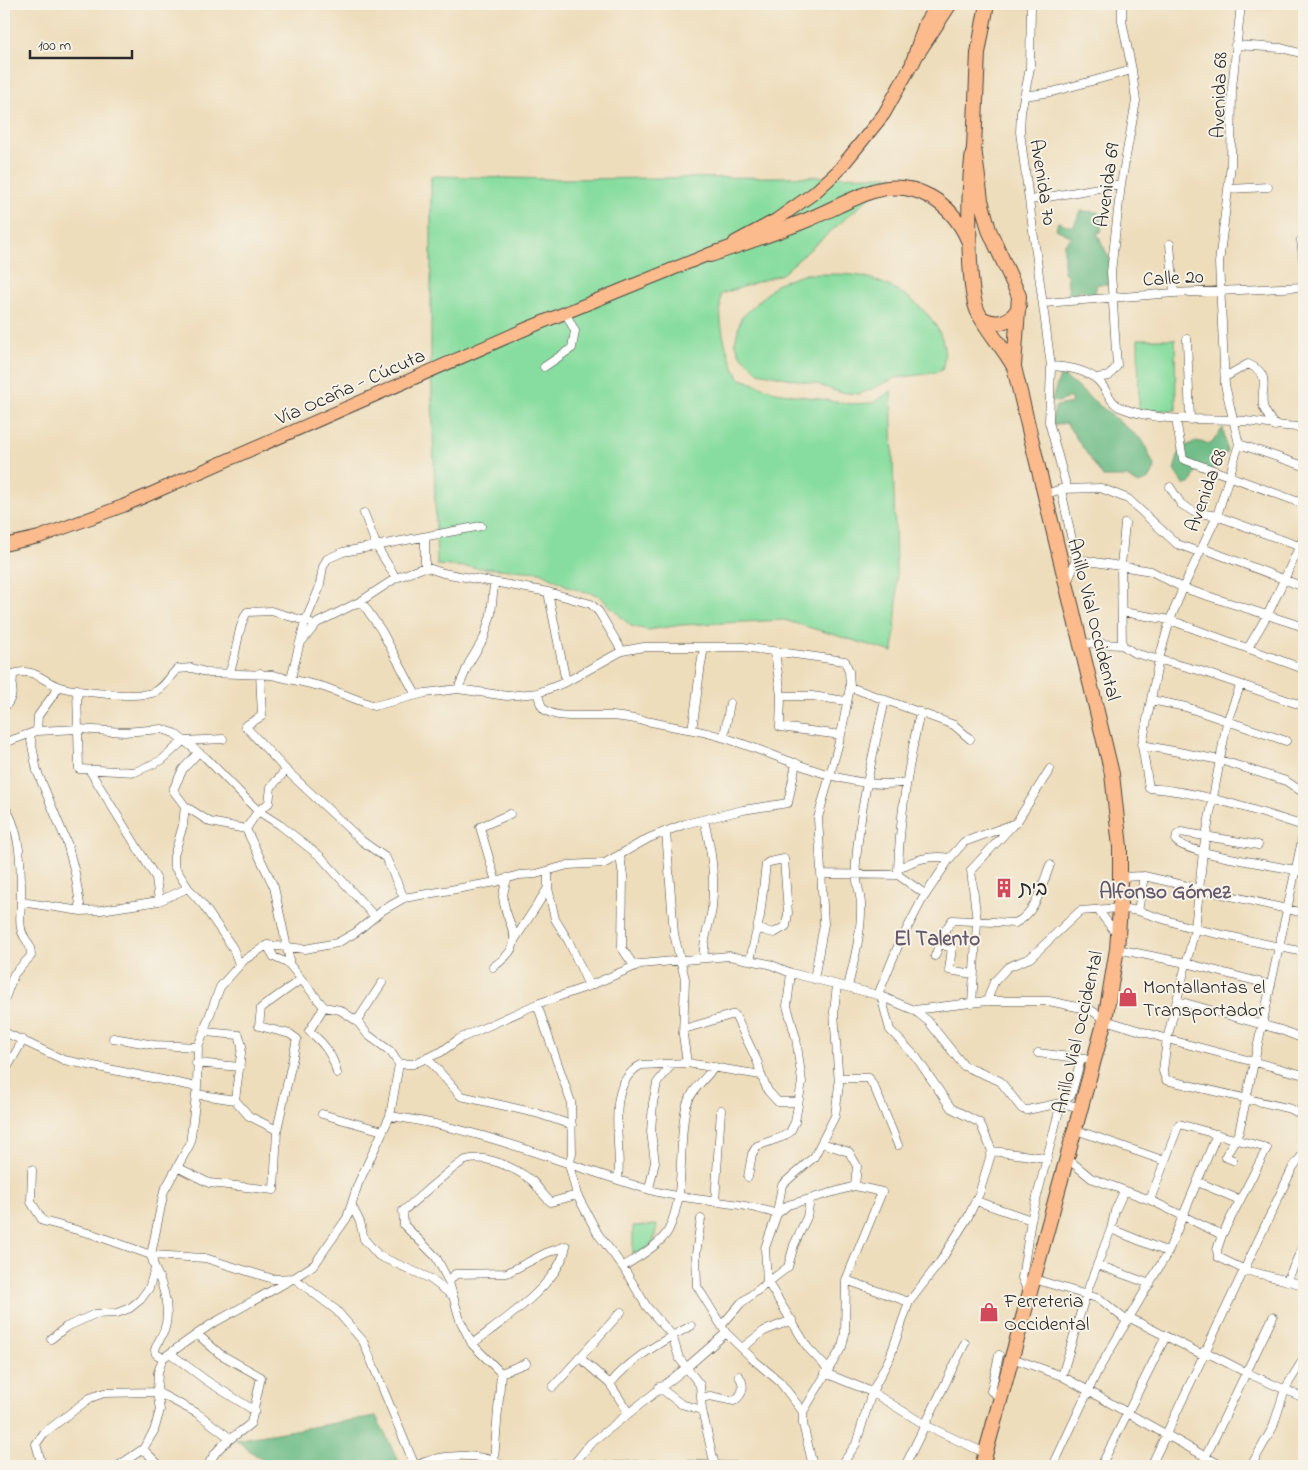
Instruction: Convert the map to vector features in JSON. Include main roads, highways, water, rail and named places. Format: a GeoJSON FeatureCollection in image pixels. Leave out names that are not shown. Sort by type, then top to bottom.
{"type":"FeatureCollection","features":[{"type":"Feature","properties":{"kind":"highway"},"geometry":{"type":"LineString","coordinates":[[913,62],[926,23],[938,4]]}},
{"type":"Feature","properties":{"kind":"highway","name":"Anillo Vial Occidental"},"geometry":{"type":"LineString","coordinates":[[984,1460],[1001,1398],[1005,1357],[1034,1279],[1082,1108],[1088,1060],[1105,1020],[1118,943],[1121,877],[1120,847],[1112,774],[1014,367],[1020,307],[1018,289],[995,246],[984,214],[974,148],[974,97],[982,26],[987,4]]}},
{"type":"Feature","properties":{"kind":"highway"},"geometry":{"type":"LineString","coordinates":[[982,26],[991,4]]}},
{"type":"Feature","properties":{"kind":"highway","name":"Anillo Vial Occidental"},"geometry":{"type":"LineString","coordinates":[[974,148],[970,165],[970,245],[974,301],[982,319],[1014,367]]}},
{"type":"Feature","properties":{"kind":"highway"},"geometry":{"type":"LineString","coordinates":[[710,255],[790,227],[874,191],[892,188],[916,191],[938,200],[961,224],[970,245]]}},
{"type":"Feature","properties":{"kind":"highway"},"geometry":{"type":"LineString","coordinates":[[982,319],[997,324],[1004,322],[1011,319],[1020,307]]}},
{"type":"Feature","properties":{"kind":"main road","name":"Vía Ocaña - Cúcuta"},"geometry":{"type":"LineString","coordinates":[[4,546],[39,537],[122,506],[565,312],[710,255],[776,220],[814,193],[838,171],[884,114],[913,62],[951,4]]}},
{"type":"Feature","properties":{"kind":"place","name":"בית"},"geometry":{"type":"Point","coordinates":[1004,888]}},
{"type":"Feature","properties":{"kind":"place","name":"Montallantas el Transportador"},"geometry":{"type":"Point","coordinates":[1128,997]}},
{"type":"Feature","properties":{"kind":"place","name":"Ferreteria Occidental"},"geometry":{"type":"Point","coordinates":[989,1312]}},
{"type":"Feature","properties":{"kind":"district","name":"Alfonso Gómez"},"geometry":{"type":"Point","coordinates":[1165,891]}},
{"type":"Feature","properties":{"kind":"district","name":"El Talento"},"geometry":{"type":"Point","coordinates":[937,938]}}]}
